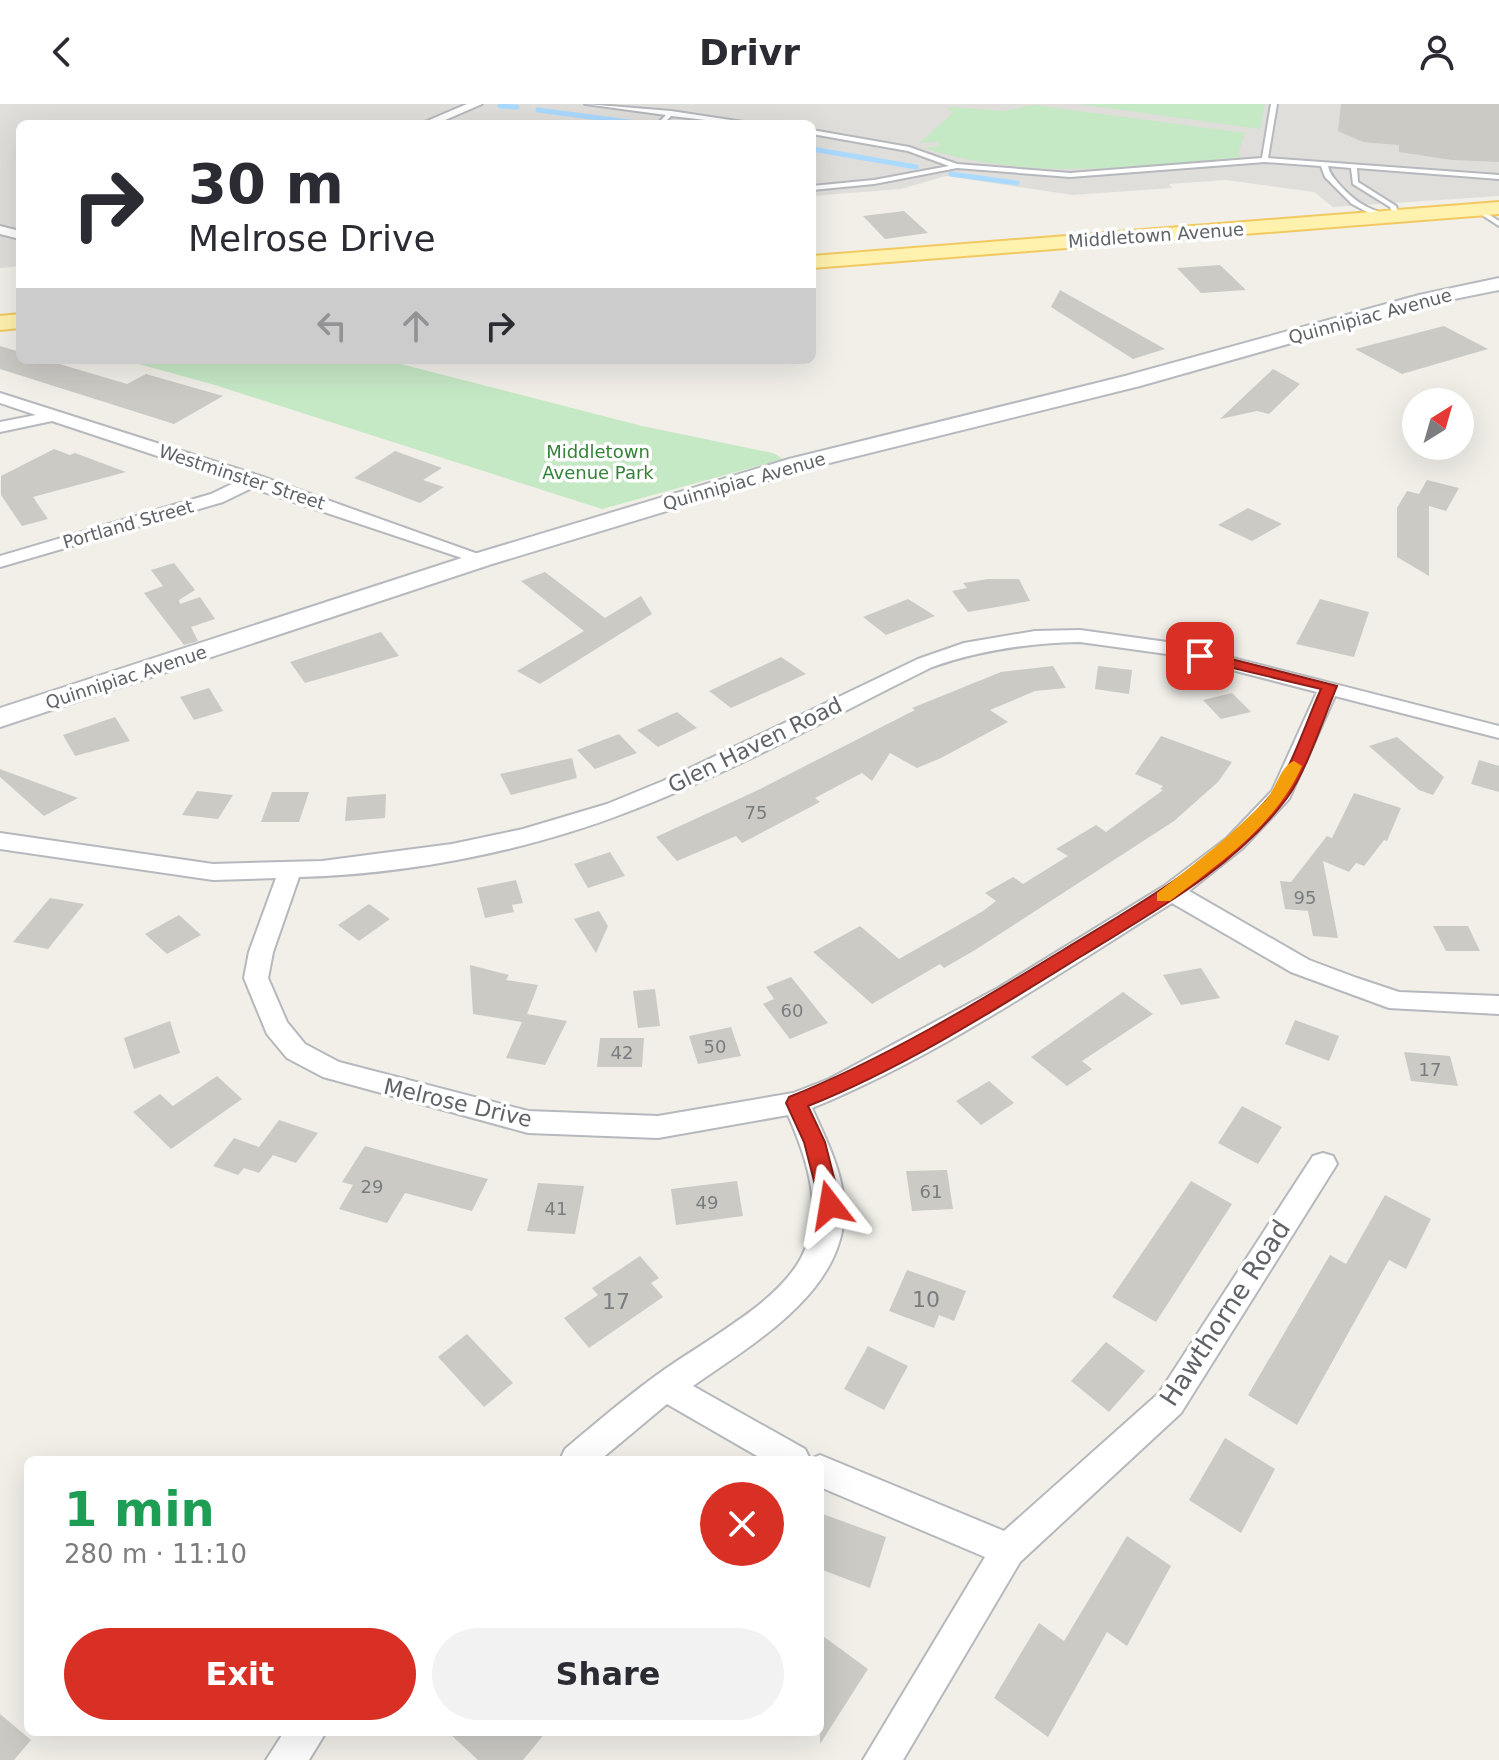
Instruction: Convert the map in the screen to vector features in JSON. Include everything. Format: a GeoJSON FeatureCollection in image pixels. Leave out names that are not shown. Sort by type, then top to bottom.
{"type":"FeatureCollection","features":[{"type":"Feature","properties":{"kind":"main road","name":"Middletown Avenue"},"geometry":{"type":"LineString","coordinates":[[816,262],[1488,209]]}},
{"type":"Feature","properties":{"kind":"main road","name":"Quinnipiac Avenue"},"geometry":{"type":"LineString","coordinates":[[0,718],[483,559],[797,464],[1104,389],[1426,299],[1499,284]]}},
{"type":"Feature","properties":{"kind":"street"},"geometry":{"type":"LineString","coordinates":[[436,120],[477,104]]}},
{"type":"Feature","properties":{"kind":"street","name":"Westminster Street"},"geometry":{"type":"LineString","coordinates":[[0,398],[254,480],[483,559]]}},
{"type":"Feature","properties":{"kind":"street"},"geometry":{"type":"LineString","coordinates":[[0,427],[21,425],[53,415]]}},
{"type":"Feature","properties":{"kind":"street","name":"Portland Street"},"geometry":{"type":"LineString","coordinates":[[0,562],[217,498],[254,480]]}},
{"type":"Feature","properties":{"kind":"street","name":"Glen Haven Road"},"geometry":{"type":"LineString","coordinates":[[0,841],[178,869],[290,871],[452,852],[525,836],[615,809],[671,786],[925,663],[971,647],[1006,640],[1080,636],[1124,640],[1330,686],[1499,732]]}},
{"type":"Feature","properties":{"kind":"street","name":"Melrose Drive"},"geometry":{"type":"LineString","coordinates":[[290,871],[261,952],[256,978],[276,1027],[296,1051],[332,1070],[528,1122],[658,1127],[796,1103],[838,1086],[1007,994],[1172,892],[1235,843],[1281,794],[1330,686]]}},
{"type":"Feature","properties":{"kind":"street"},"geometry":{"type":"LineString","coordinates":[[1172,892],[1300,966],[1348,984],[1398,1001],[1499,1005]]}},
{"type":"Feature","properties":{"kind":"street"},"geometry":{"type":"LineString","coordinates":[[581,1456],[666,1387],[769,1318],[806,1278],[823,1237],[830,1205],[814,1142],[796,1103]]}},
{"type":"Feature","properties":{"kind":"street","name":"Hawthorne Road"},"geometry":{"type":"LineString","coordinates":[[882,1760],[1008,1550],[1170,1403],[1323,1164]]}},
{"type":"Feature","properties":{"kind":"street"},"geometry":{"type":"LineString","coordinates":[[666,1387],[787,1456]]}},
{"type":"Feature","properties":{"kind":"street"},"geometry":{"type":"LineString","coordinates":[[824,1473],[1008,1550]]}},
{"type":"Feature","properties":{"kind":"street"},"geometry":{"type":"LineString","coordinates":[[285,1760],[305,1736]]}},
{"type":"Feature","properties":{"kind":"lane"},"geometry":{"type":"LineString","coordinates":[[588,104],[724,120]]}},
{"type":"Feature","properties":{"kind":"lane"},"geometry":{"type":"LineString","coordinates":[[1265,160],[1274,104]]}},
{"type":"Feature","properties":{"kind":"lane"},"geometry":{"type":"LineString","coordinates":[[664,120],[671,113]]}},
{"type":"Feature","properties":{"kind":"lane"},"geometry":{"type":"LineString","coordinates":[[816,133],[909,149],[957,166],[1070,175],[1265,160],[1499,177]]}},
{"type":"Feature","properties":{"kind":"lane"},"geometry":{"type":"LineString","coordinates":[[1324,164],[1327,176],[1334,179],[1342,193],[1361,209],[1390,217],[1395,212],[1393,206],[1373,184],[1365,167]]}},
{"type":"Feature","properties":{"kind":"lane"},"geometry":{"type":"LineString","coordinates":[[1334,179],[1339,176],[1339,165]]}},
{"type":"Feature","properties":{"kind":"lane"},"geometry":{"type":"LineString","coordinates":[[816,188],[874,182],[957,166]]}},
{"type":"Feature","properties":{"kind":"lane"},"geometry":{"type":"LineString","coordinates":[[1354,166],[1355,183],[1373,184]]}},
{"type":"Feature","properties":{"kind":"lane"},"geometry":{"type":"LineString","coordinates":[[1373,184],[1378,168]]}},
{"type":"Feature","properties":{"kind":"lane"},"geometry":{"type":"LineString","coordinates":[[1488,209],[1499,224]]}},
{"type":"Feature","properties":{"kind":"shaded area"},"geometry":{"type":"Polygon","coordinates":[[[0,104],[1499,104],[1499,196],[1333,207],[1314,192],[1226,180],[1169,184],[1172,188],[1073,195],[946,176],[901,189],[816,196],[816,120],[16,120],[16,266],[0,268],[0,104]]]}},
{"type":"Feature","properties":{"kind":"green space"},"geometry":{"type":"Polygon","coordinates":[[[1078,104],[1265,104],[1260,129],[1078,104]]]}},
{"type":"Feature","properties":{"kind":"green space"},"geometry":{"type":"Polygon","coordinates":[[[1034,105],[1245,133],[1238,154],[1242,157],[1121,167],[1042,168],[963,158],[923,148],[940,146],[938,142],[919,143],[954,112],[947,109],[949,107],[1004,111],[1034,105]]]}},
{"type":"Feature","properties":{"kind":"green space","name":"Middletown Avenue Park"},"geometry":{"type":"Polygon","coordinates":[[[139,364],[401,364],[642,426],[773,453],[783,459],[602,509],[215,385],[139,364]]]}},
{"type":"Feature","properties":{"kind":"building"},"geometry":{"type":"Polygon","coordinates":[[[1341,104],[1499,104],[1499,162],[1452,160],[1399,152],[1399,145],[1363,142],[1338,131],[1341,104]]]}},
{"type":"Feature","properties":{"kind":"building"},"geometry":{"type":"Polygon","coordinates":[[[904,211],[928,233],[885,239],[863,216],[904,211]]]}},
{"type":"Feature","properties":{"kind":"building"},"geometry":{"type":"Polygon","coordinates":[[[1220,265],[1246,290],[1201,293],[1177,268],[1220,265]]]}},
{"type":"Feature","properties":{"kind":"building"},"geometry":{"type":"Polygon","coordinates":[[[1060,290],[1165,349],[1133,359],[1051,307],[1060,290]]]}},
{"type":"Feature","properties":{"kind":"building"},"geometry":{"type":"Polygon","coordinates":[[[1444,326],[1488,349],[1402,374],[1355,349],[1444,326]]]}},
{"type":"Feature","properties":{"kind":"building"},"geometry":{"type":"Polygon","coordinates":[[[0,346],[16,351],[16,364],[60,364],[127,384],[146,374],[223,396],[174,424],[0,369],[0,346]]]}},
{"type":"Feature","properties":{"kind":"building"},"geometry":{"type":"Polygon","coordinates":[[[1273,369],[1300,384],[1269,414],[1257,411],[1220,419],[1273,369]]]}},
{"type":"Feature","properties":{"kind":"building"},"geometry":{"type":"Polygon","coordinates":[[[54,449],[70,455],[75,453],[126,472],[33,497],[48,519],[22,526],[1,495],[1,476],[54,449]]]}},
{"type":"Feature","properties":{"kind":"building"},"geometry":{"type":"Polygon","coordinates":[[[395,451],[442,468],[423,480],[444,487],[420,503],[354,478],[395,451]]]}},
{"type":"Feature","properties":{"kind":"building"},"geometry":{"type":"Polygon","coordinates":[[[1427,480],[1459,488],[1446,511],[1429,506],[1429,576],[1397,557],[1397,508],[1407,491],[1419,494],[1427,480]]]}},
{"type":"Feature","properties":{"kind":"building"},"geometry":{"type":"Polygon","coordinates":[[[1248,508],[1282,524],[1252,541],[1218,525],[1248,508]]]}},
{"type":"Feature","properties":{"kind":"building"},"geometry":{"type":"Polygon","coordinates":[[[174,563],[195,590],[179,600],[180,604],[200,597],[215,619],[191,627],[198,641],[184,645],[144,593],[163,586],[151,570],[174,563]]]}},
{"type":"Feature","properties":{"kind":"building"},"geometry":{"type":"Polygon","coordinates":[[[545,572],[605,618],[641,596],[652,614],[540,684],[517,671],[584,631],[521,581],[545,572]]]}},
{"type":"Feature","properties":{"kind":"building"},"geometry":{"type":"Polygon","coordinates":[[[1019,579],[1030,601],[968,612],[952,591],[967,588],[963,583],[1019,579]]]}},
{"type":"Feature","properties":{"kind":"building"},"geometry":{"type":"Polygon","coordinates":[[[908,599],[935,616],[886,635],[863,617],[908,599]]]}},
{"type":"Feature","properties":{"kind":"building"},"geometry":{"type":"Polygon","coordinates":[[[1320,599],[1369,612],[1354,657],[1296,644],[1320,599]]]}},
{"type":"Feature","properties":{"kind":"building"},"geometry":{"type":"Polygon","coordinates":[[[381,632],[399,656],[305,683],[290,662],[381,632]]]}},
{"type":"Feature","properties":{"kind":"building"},"geometry":{"type":"Polygon","coordinates":[[[781,657],[806,674],[731,708],[709,691],[781,657]]]}},
{"type":"Feature","properties":{"kind":"building"},"geometry":{"type":"Polygon","coordinates":[[[1053,666],[1066,688],[1035,691],[990,710],[1008,722],[941,758],[917,768],[890,753],[872,781],[862,773],[815,798],[820,802],[742,843],[736,836],[677,861],[656,837],[756,791],[915,710],[912,708],[1001,672],[1053,666]]]}},
{"type":"Feature","properties":{"kind":"building"},"geometry":{"type":"Polygon","coordinates":[[[1098,666],[1132,670],[1129,694],[1095,689],[1098,666]]]}},
{"type":"Feature","properties":{"kind":"building"},"geometry":{"type":"Polygon","coordinates":[[[209,688],[223,711],[194,720],[180,697],[209,688]]]}},
{"type":"Feature","properties":{"kind":"building"},"geometry":{"type":"Polygon","coordinates":[[[1232,693],[1251,712],[1221,719],[1203,700],[1232,693]]]}},
{"type":"Feature","properties":{"kind":"building"},"geometry":{"type":"Polygon","coordinates":[[[677,712],[697,728],[658,747],[637,730],[677,712]]]}},
{"type":"Feature","properties":{"kind":"building"},"geometry":{"type":"Polygon","coordinates":[[[115,717],[130,741],[75,756],[63,735],[115,717]]]}},
{"type":"Feature","properties":{"kind":"building"},"geometry":{"type":"Polygon","coordinates":[[[619,734],[637,753],[595,769],[577,750],[619,734]]]}},
{"type":"Feature","properties":{"kind":"building"},"geometry":{"type":"Polygon","coordinates":[[[1161,736],[1232,762],[1218,782],[1174,821],[975,950],[944,968],[940,964],[872,1004],[813,952],[860,926],[899,959],[983,911],[996,901],[985,893],[1013,877],[1023,884],[1068,856],[1056,849],[1096,825],[1106,832],[1163,790],[1160,789],[1163,786],[1135,774],[1161,736]]]}},
{"type":"Feature","properties":{"kind":"building"},"geometry":{"type":"Polygon","coordinates":[[[1397,737],[1444,777],[1433,795],[1419,790],[1369,746],[1397,737]]]}},
{"type":"Feature","properties":{"kind":"building"},"geometry":{"type":"Polygon","coordinates":[[[572,758],[577,778],[511,795],[500,774],[572,758]]]}},
{"type":"Feature","properties":{"kind":"building"},"geometry":{"type":"Polygon","coordinates":[[[1479,760],[1499,766],[1499,792],[1471,784],[1479,760]]]}},
{"type":"Feature","properties":{"kind":"building"},"geometry":{"type":"Polygon","coordinates":[[[0,769],[78,798],[44,816],[0,777],[0,769]]]}},
{"type":"Feature","properties":{"kind":"building"},"geometry":{"type":"Polygon","coordinates":[[[197,791],[233,795],[218,819],[182,815],[197,791]]]}},
{"type":"Feature","properties":{"kind":"building"},"geometry":{"type":"Polygon","coordinates":[[[272,792],[309,792],[299,822],[261,822],[272,792]]]}},
{"type":"Feature","properties":{"kind":"building"},"geometry":{"type":"Polygon","coordinates":[[[1354,793],[1401,808],[1387,841],[1384,840],[1364,866],[1356,863],[1349,872],[1323,861],[1338,938],[1313,936],[1308,911],[1285,909],[1280,881],[1291,882],[1327,836],[1332,838],[1354,793]]]}},
{"type":"Feature","properties":{"kind":"building"},"geometry":{"type":"Polygon","coordinates":[[[386,794],[385,818],[345,821],[347,797],[386,794]]]}},
{"type":"Feature","properties":{"kind":"building"},"geometry":{"type":"Polygon","coordinates":[[[610,852],[625,876],[588,888],[574,864],[610,852]]]}},
{"type":"Feature","properties":{"kind":"building"},"geometry":{"type":"Polygon","coordinates":[[[516,880],[523,903],[512,905],[514,912],[485,918],[477,888],[516,880]]]}},
{"type":"Feature","properties":{"kind":"building"},"geometry":{"type":"Polygon","coordinates":[[[50,898],[84,904],[48,949],[13,942],[50,898]]]}},
{"type":"Feature","properties":{"kind":"building"},"geometry":{"type":"Polygon","coordinates":[[[369,904],[390,919],[359,941],[338,925],[369,904]]]}},
{"type":"Feature","properties":{"kind":"building"},"geometry":{"type":"Polygon","coordinates":[[[599,911],[608,926],[596,953],[574,919],[599,911]]]}},
{"type":"Feature","properties":{"kind":"building"},"geometry":{"type":"Polygon","coordinates":[[[179,915],[201,935],[167,954],[145,934],[179,915]]]}},
{"type":"Feature","properties":{"kind":"building"},"geometry":{"type":"Polygon","coordinates":[[[1433,926],[1468,926],[1480,951],[1446,951],[1433,926]]]}},
{"type":"Feature","properties":{"kind":"building"},"geometry":{"type":"Polygon","coordinates":[[[470,965],[509,975],[506,980],[538,985],[527,1014],[567,1021],[545,1065],[506,1058],[522,1022],[473,1014],[470,965]]]}},
{"type":"Feature","properties":{"kind":"building"},"geometry":{"type":"Polygon","coordinates":[[[1201,968],[1220,998],[1181,1005],[1163,975],[1201,968]]]}},
{"type":"Feature","properties":{"kind":"building"},"geometry":{"type":"Polygon","coordinates":[[[791,977],[828,1023],[790,1039],[763,1004],[774,999],[766,987],[791,977]]]}},
{"type":"Feature","properties":{"kind":"building"},"geometry":{"type":"Polygon","coordinates":[[[655,989],[660,1026],[638,1028],[633,991],[655,989]]]}},
{"type":"Feature","properties":{"kind":"building"},"geometry":{"type":"Polygon","coordinates":[[[1123,992],[1153,1014],[1082,1061],[1092,1069],[1067,1086],[1031,1057],[1123,992]]]}},
{"type":"Feature","properties":{"kind":"building"},"geometry":{"type":"Polygon","coordinates":[[[1295,1020],[1339,1036],[1329,1061],[1285,1044],[1295,1020]]]}},
{"type":"Feature","properties":{"kind":"building"},"geometry":{"type":"Polygon","coordinates":[[[170,1021],[180,1053],[134,1069],[124,1038],[170,1021]]]}},
{"type":"Feature","properties":{"kind":"building"},"geometry":{"type":"Polygon","coordinates":[[[731,1027],[741,1056],[698,1064],[689,1036],[731,1027]]]}},
{"type":"Feature","properties":{"kind":"building"},"geometry":{"type":"Polygon","coordinates":[[[600,1038],[644,1038],[642,1067],[597,1067],[600,1038]]]}},
{"type":"Feature","properties":{"kind":"building"},"geometry":{"type":"Polygon","coordinates":[[[1404,1052],[1450,1056],[1458,1086],[1411,1081],[1404,1052]]]}},
{"type":"Feature","properties":{"kind":"building"},"geometry":{"type":"Polygon","coordinates":[[[217,1076],[242,1099],[171,1149],[133,1112],[160,1094],[173,1106],[217,1076]]]}},
{"type":"Feature","properties":{"kind":"building"},"geometry":{"type":"Polygon","coordinates":[[[989,1081],[1014,1103],[981,1125],[956,1101],[989,1081]]]}},
{"type":"Feature","properties":{"kind":"building"},"geometry":{"type":"Polygon","coordinates":[[[1242,1106],[1282,1127],[1258,1164],[1218,1143],[1242,1106]]]}},
{"type":"Feature","properties":{"kind":"building"},"geometry":{"type":"Polygon","coordinates":[[[279,1120],[318,1133],[296,1163],[273,1155],[259,1173],[244,1168],[238,1175],[213,1166],[234,1138],[259,1147],[279,1120]]]}},
{"type":"Feature","properties":{"kind":"building"},"geometry":{"type":"Polygon","coordinates":[[[365,1146],[488,1179],[472,1211],[405,1193],[387,1223],[339,1209],[353,1185],[342,1182],[365,1146]]]}},
{"type":"Feature","properties":{"kind":"building"},"geometry":{"type":"Polygon","coordinates":[[[947,1170],[953,1209],[912,1211],[906,1171],[947,1170]]]}},
{"type":"Feature","properties":{"kind":"building"},"geometry":{"type":"Polygon","coordinates":[[[737,1181],[743,1216],[676,1225],[671,1189],[737,1181]]]}},
{"type":"Feature","properties":{"kind":"building"},"geometry":{"type":"Polygon","coordinates":[[[1191,1181],[1232,1204],[1156,1322],[1112,1297],[1191,1181]]]}},
{"type":"Feature","properties":{"kind":"building"},"geometry":{"type":"Polygon","coordinates":[[[538,1183],[584,1186],[575,1234],[527,1231],[538,1183]]]}},
{"type":"Feature","properties":{"kind":"building"},"geometry":{"type":"Polygon","coordinates":[[[1385,1195],[1431,1219],[1406,1269],[1389,1260],[1297,1425],[1248,1395],[1330,1255],[1346,1264],[1385,1195]]]}},
{"type":"Feature","properties":{"kind":"building"},"geometry":{"type":"Polygon","coordinates":[[[640,1256],[659,1278],[651,1283],[663,1297],[589,1348],[564,1318],[598,1295],[592,1288],[640,1256]]]}},
{"type":"Feature","properties":{"kind":"building"},"geometry":{"type":"Polygon","coordinates":[[[907,1270],[966,1291],[954,1321],[939,1315],[934,1328],[889,1311],[907,1270]]]}},
{"type":"Feature","properties":{"kind":"building"},"geometry":{"type":"Polygon","coordinates":[[[467,1334],[513,1383],[484,1407],[438,1357],[467,1334]]]}},
{"type":"Feature","properties":{"kind":"building"},"geometry":{"type":"Polygon","coordinates":[[[1106,1342],[1145,1371],[1109,1412],[1071,1381],[1106,1342]]]}},
{"type":"Feature","properties":{"kind":"building"},"geometry":{"type":"Polygon","coordinates":[[[868,1346],[908,1366],[884,1410],[844,1389],[868,1346]]]}},
{"type":"Feature","properties":{"kind":"building"},"geometry":{"type":"Polygon","coordinates":[[[1225,1438],[1275,1469],[1241,1533],[1189,1500],[1225,1438]]]}},
{"type":"Feature","properties":{"kind":"building"},"geometry":{"type":"Polygon","coordinates":[[[824,1514],[886,1537],[870,1588],[824,1571],[824,1514]]]}},
{"type":"Feature","properties":{"kind":"building"},"geometry":{"type":"Polygon","coordinates":[[[1127,1536],[1171,1566],[1127,1646],[1107,1632],[1048,1737],[994,1698],[1039,1623],[1064,1641],[1127,1536]]]}},
{"type":"Feature","properties":{"kind":"building"},"geometry":{"type":"Polygon","coordinates":[[[824,1637],[868,1669],[820,1744],[820,1736],[824,1736],[824,1637]]]}},
{"type":"Feature","properties":{"kind":"building"},"geometry":{"type":"Polygon","coordinates":[[[0,1714],[31,1740],[14,1760],[0,1760],[0,1714]]]}},
{"type":"Feature","properties":{"kind":"building"},"geometry":{"type":"Polygon","coordinates":[[[452,1736],[543,1736],[523,1760],[478,1760],[452,1736]]]}},
{"type":"Feature","properties":{"kind":"waterway"},"geometry":{"type":"LineString","coordinates":[[500,106],[517,107]]}},
{"type":"Feature","properties":{"kind":"waterway"},"geometry":{"type":"LineString","coordinates":[[538,110],[614,120]]}},
{"type":"Feature","properties":{"kind":"waterway"},"geometry":{"type":"LineString","coordinates":[[816,150],[916,167]]}},
{"type":"Feature","properties":{"kind":"waterway"},"geometry":{"type":"LineString","coordinates":[[951,174],[1017,183]]}},
{"type":"Feature","properties":{"kind":"slow traffic"},"geometry":{"type":"LineString","coordinates":[[1164,897],[1235,843],[1281,794],[1294,766]]}},
{"type":"Feature","properties":{"kind":"route"},"geometry":{"type":"LineString","coordinates":[[830,1205],[814,1142],[796,1103],[838,1086],[1007,994],[1172,892],[1235,843],[1281,794],[1330,686],[1200,656]]}}]}
